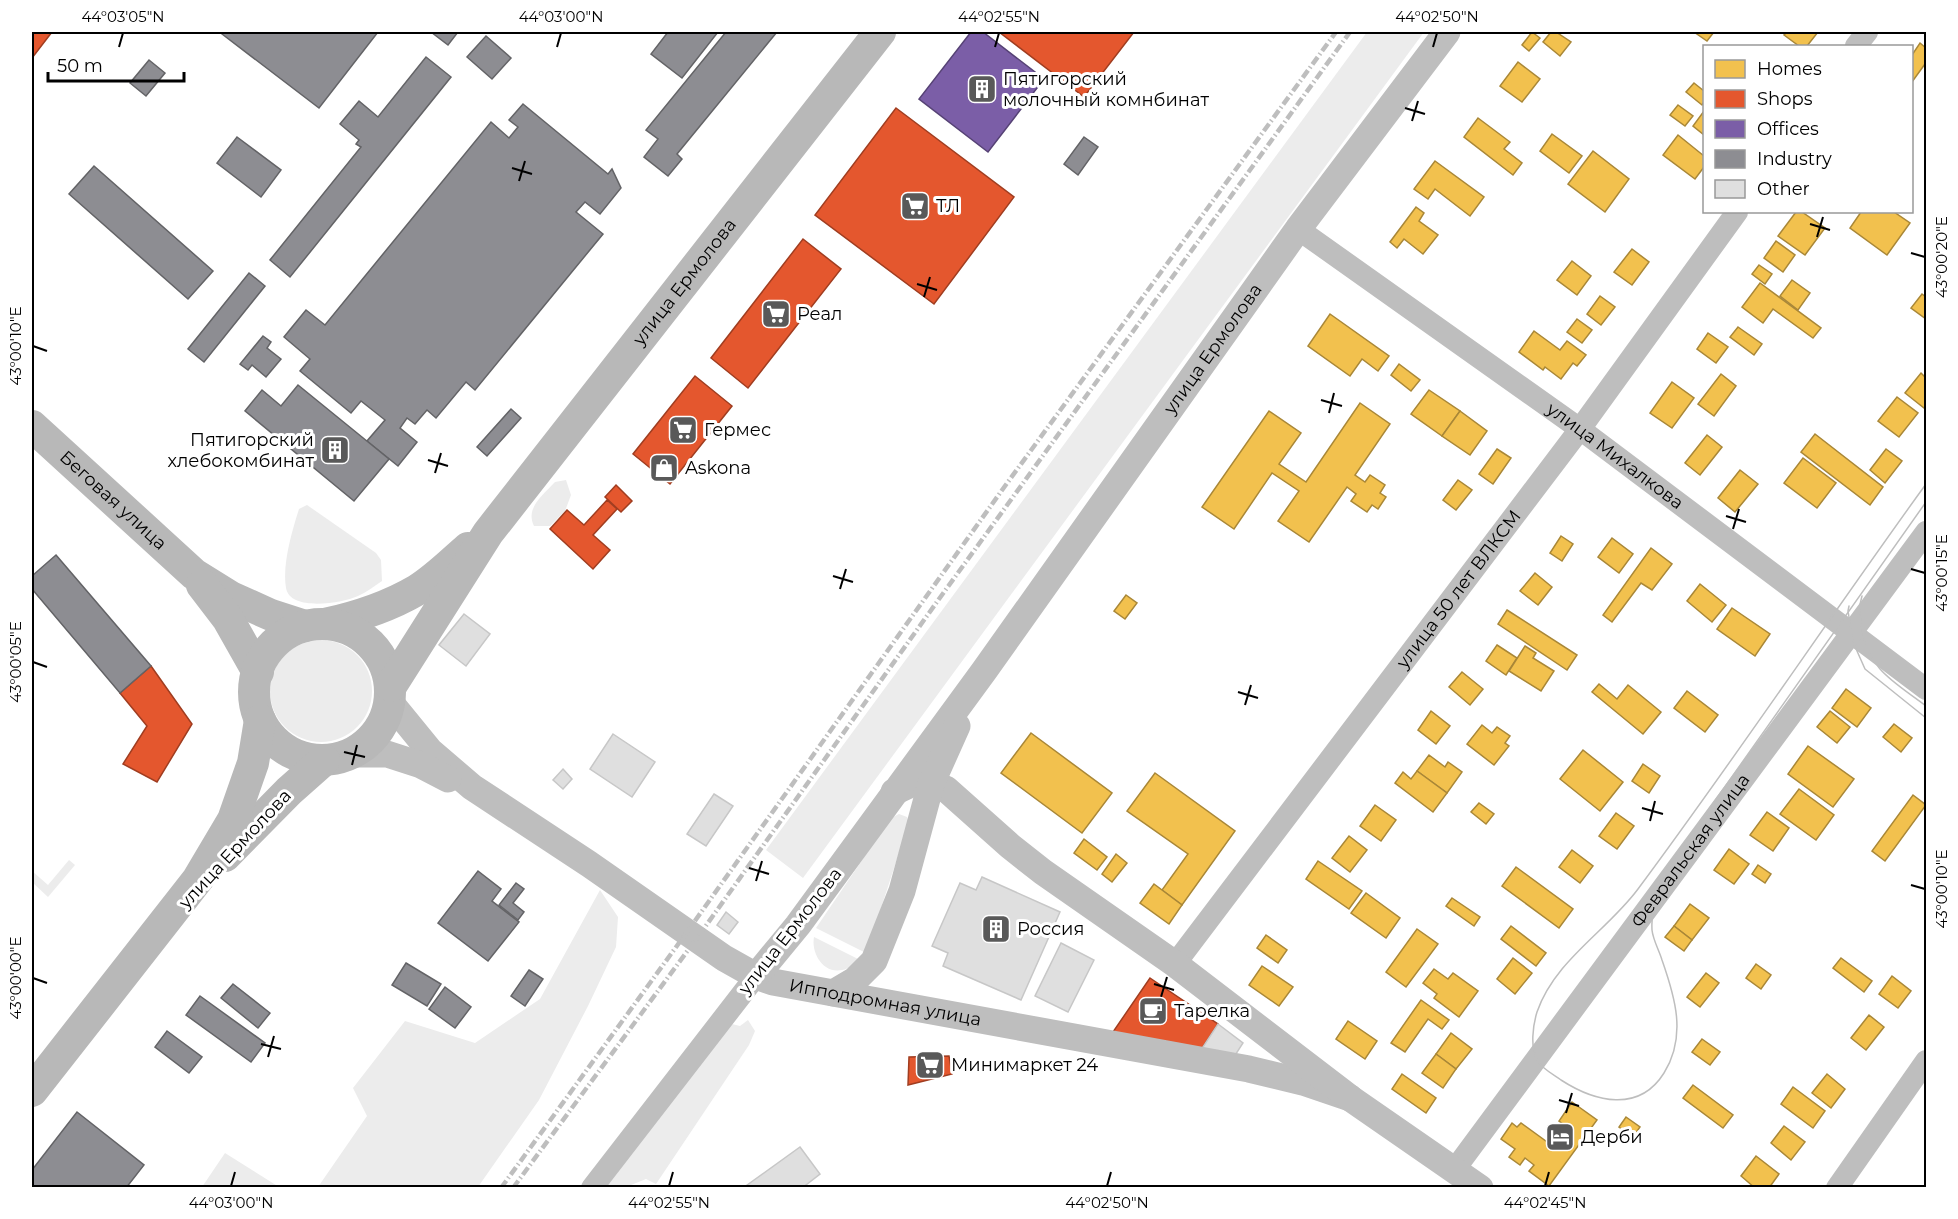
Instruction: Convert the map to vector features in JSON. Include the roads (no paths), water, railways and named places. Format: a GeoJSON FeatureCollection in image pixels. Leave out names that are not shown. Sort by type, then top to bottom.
{"type":"FeatureCollection","features":[{"type":"Feature","properties":{"kind":"main road","name":"улица Ермолова"},"geometry":{"type":"LineString","coordinates":[[149,942],[241,838],[337,757],[366,744],[379,729],[390,694],[488,533],[880,32]]}},
{"type":"Feature","properties":{"kind":"main road","name":"Беговая улица"},"geometry":{"type":"LineString","coordinates":[[32,426],[194,574],[228,620],[258,672]]}},
{"type":"Feature","properties":{"kind":"main road","name":"улица Ермолова"},"geometry":{"type":"LineString","coordinates":[[32,1091],[198,879],[233,820],[253,763],[260,720],[255,688],[258,672],[275,643],[289,633],[359,616],[392,603],[419,589],[488,533]]}},
{"type":"Feature","properties":{"kind":"main road","name":"Беговая улица"},"geometry":{"type":"LineString","coordinates":[[194,574],[241,602],[271,615],[315,625]]}},
{"type":"Feature","properties":{"kind":"main road"},"geometry":{"type":"LineString","coordinates":[[315,625],[345,628],[364,638],[378,653],[387,672],[390,694]]}},
{"type":"Feature","properties":{"kind":"main road"},"geometry":{"type":"LineString","coordinates":[[260,720],[271,736],[286,749],[304,758],[337,757]]}},
{"type":"Feature","properties":{"kind":"street","name":"улица Ермолова"},"geometry":{"type":"LineString","coordinates":[[592,1188],[798,925],[984,671],[1298,229],[1446,32]]}},
{"type":"Feature","properties":{"kind":"street"},"geometry":{"type":"LineString","coordinates":[[1857,45],[1867,32]]}},
{"type":"Feature","properties":{"kind":"street","name":"улица 50 лет ВЛКСМ"},"geometry":{"type":"LineString","coordinates":[[1175,964],[1580,429],[1736,213]]}},
{"type":"Feature","properties":{"kind":"street","name":"улица Михалкова"},"geometry":{"type":"LineString","coordinates":[[1298,229],[1580,429],[1926,689]]}},
{"type":"Feature","properties":{"kind":"street","name":"Февральская улица"},"geometry":{"type":"LineString","coordinates":[[1455,1169],[1926,532]]}},
{"type":"Feature","properties":{"kind":"street","name":"улица Ермолова"},"geometry":{"type":"LineString","coordinates":[[833,993],[855,980],[874,962],[902,891],[931,784],[984,671]]}},
{"type":"Feature","properties":{"kind":"street","name":"Ипподромная улица"},"geometry":{"type":"LineString","coordinates":[[390,694],[430,751],[472,787],[589,864],[724,958],[756,976],[773,982],[1250,1070],[1303,1082],[1350,1098]]}},
{"type":"Feature","properties":{"kind":"street","name":"Ипподромная улица"},"geometry":{"type":"LineString","coordinates":[[337,757],[387,754],[421,765],[472,787]]}},
{"type":"Feature","properties":{"kind":"street"},"geometry":{"type":"LineString","coordinates":[[894,792],[911,783],[931,784]]}},
{"type":"Feature","properties":{"kind":"street","name":"Ипподромная улица"},"geometry":{"type":"LineString","coordinates":[[931,784],[946,789],[1043,872],[1175,964],[1350,1098],[1480,1188]]}},
{"type":"Feature","properties":{"kind":"street"},"geometry":{"type":"LineString","coordinates":[[1837,1188],[1926,1061]]}},
{"type":"Feature","properties":{"kind":"tram line"},"geometry":{"type":"LineString","coordinates":[[1926,484],[1638,889],[1569,961],[1545,994],[1537,1012],[1533,1049],[1539,1063],[1561,1080],[1588,1094],[1616,1100],[1629,1099],[1642,1094],[1654,1086],[1664,1073],[1671,1059],[1677,1031],[1671,988],[1652,930],[1652,915],[1664,873],[1926,502]]}},
{"type":"Feature","properties":{"kind":"tram line"},"geometry":{"type":"LineString","coordinates":[[1862,596],[1861,620],[1865,643],[1870,655],[1885,674],[1926,706]]}},
{"type":"Feature","properties":{"kind":"tram line"},"geometry":{"type":"LineString","coordinates":[[1849,606],[1853,642],[1865,669],[1926,718]]}},
{"type":"Feature","properties":{"kind":"railway"},"geometry":{"type":"LineString","coordinates":[[501,1188],[1005,486],[1336,32]]}},
{"type":"Feature","properties":{"kind":"railway"},"geometry":{"type":"LineString","coordinates":[[513,1188],[705,927],[939,599],[1350,32]]}},
{"type":"Feature","properties":{"kind":"place","name":"Пятигорский молочный комнбинат"},"geometry":{"type":"Point","coordinates":[982,89]}},
{"type":"Feature","properties":{"kind":"place","name":"ТЛ"},"geometry":{"type":"Point","coordinates":[915,206]}},
{"type":"Feature","properties":{"kind":"place","name":"Реал"},"geometry":{"type":"Point","coordinates":[776,314]}},
{"type":"Feature","properties":{"kind":"place","name":"Гермес"},"geometry":{"type":"Point","coordinates":[683,430]}},
{"type":"Feature","properties":{"kind":"place","name":"Пятигорский хлебокомбинат"},"geometry":{"type":"Point","coordinates":[335,450]}},
{"type":"Feature","properties":{"kind":"place","name":"Askona"},"geometry":{"type":"Point","coordinates":[664,468]}},
{"type":"Feature","properties":{"kind":"place","name":"Россия"},"geometry":{"type":"Point","coordinates":[996,929]}},
{"type":"Feature","properties":{"kind":"place","name":"Тарелка"},"geometry":{"type":"Point","coordinates":[1153,1011]}},
{"type":"Feature","properties":{"kind":"place","name":"Минимаркет 24"},"geometry":{"type":"Point","coordinates":[930,1065]}},
{"type":"Feature","properties":{"kind":"place","name":"Дерби"},"geometry":{"type":"Point","coordinates":[1560,1137]}}]}
